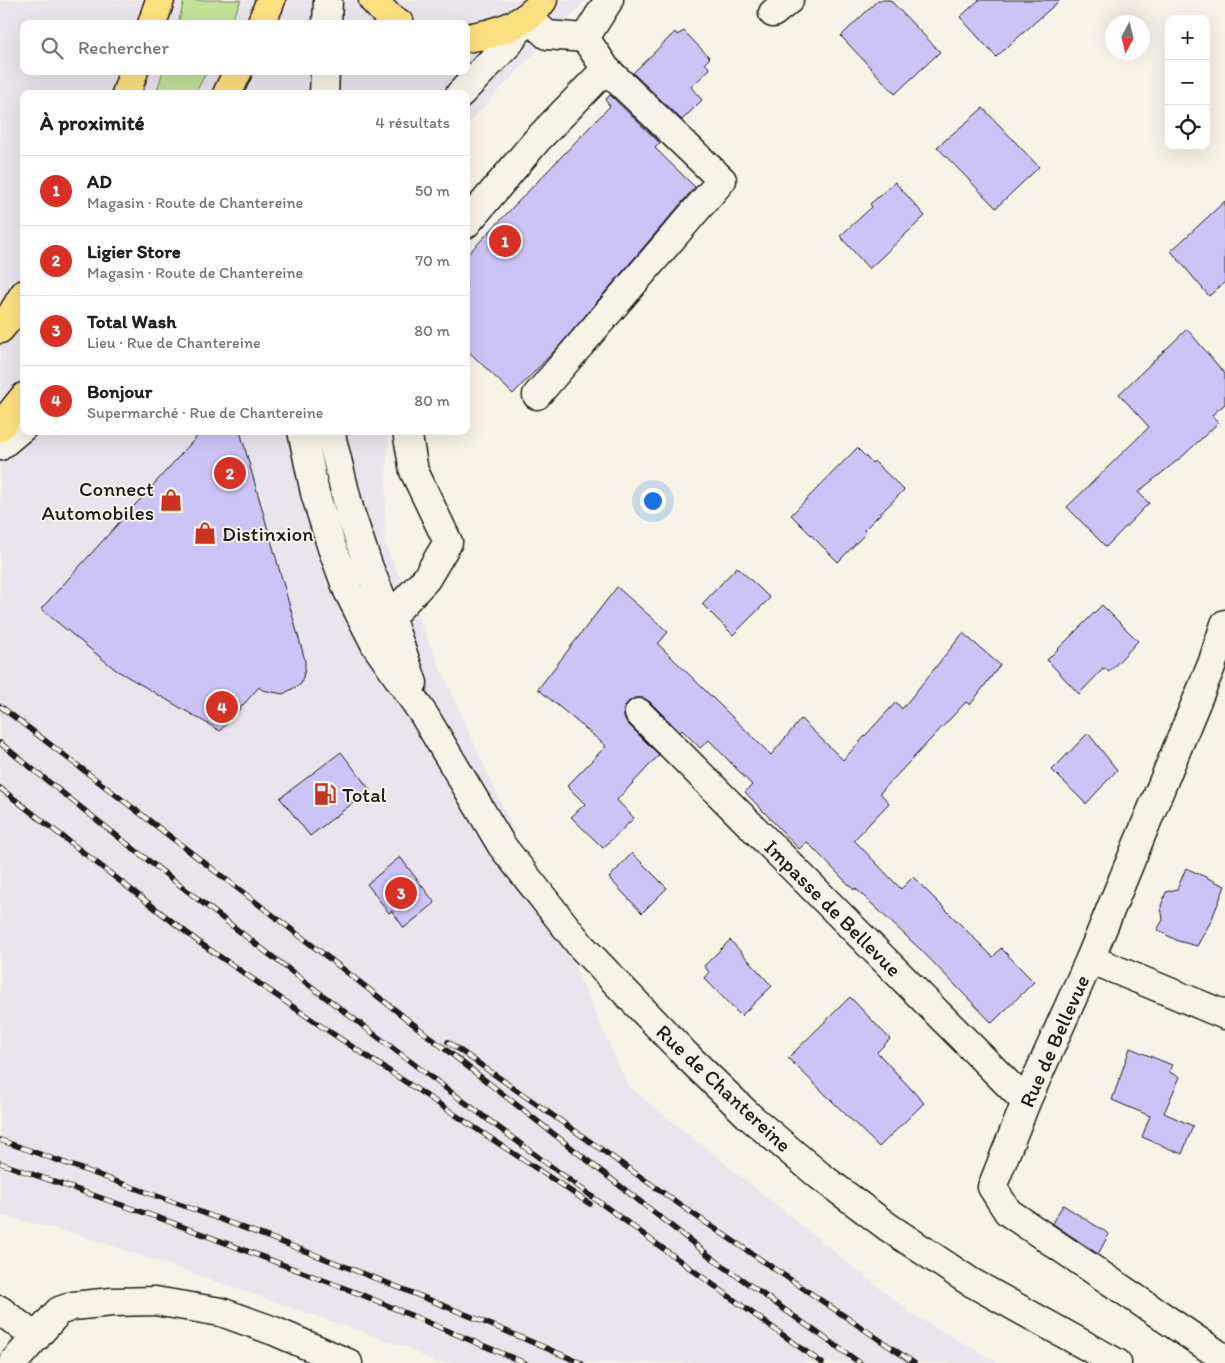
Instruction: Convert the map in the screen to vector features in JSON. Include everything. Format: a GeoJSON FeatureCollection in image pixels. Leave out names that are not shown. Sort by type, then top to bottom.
{"type":"FeatureCollection","features":[{"type":"Feature","properties":{"kind":"main road"},"geometry":{"type":"LineString","coordinates":[[153,20],[160,0]]}},
{"type":"Feature","properties":{"kind":"main road"},"geometry":{"type":"LineString","coordinates":[[263,20],[271,0]]}},
{"type":"Feature","properties":{"kind":"main road"},"geometry":{"type":"LineString","coordinates":[[373,0],[394,20]]}},
{"type":"Feature","properties":{"kind":"main road"},"geometry":{"type":"LineString","coordinates":[[470,37],[502,30],[535,8]]}},
{"type":"Feature","properties":{"kind":"main road"},"geometry":{"type":"LineString","coordinates":[[127,90],[133,75]]}},
{"type":"Feature","properties":{"kind":"main road"},"geometry":{"type":"LineString","coordinates":[[229,90],[236,75]]}},
{"type":"Feature","properties":{"kind":"main road"},"geometry":{"type":"LineString","coordinates":[[0,329],[20,301]]}},
{"type":"Feature","properties":{"kind":"main road"},"geometry":{"type":"LineString","coordinates":[[0,427],[20,402]]}},
{"type":"Feature","properties":{"kind":"street"},"geometry":{"type":"LineString","coordinates":[[327,20],[328,0]]}},
{"type":"Feature","properties":{"kind":"street"},"geometry":{"type":"LineString","coordinates":[[585,38],[608,0]]}},
{"type":"Feature","properties":{"kind":"street"},"geometry":{"type":"LineString","coordinates":[[464,90],[509,43],[535,8],[547,35],[585,38]]}},
{"type":"Feature","properties":{"kind":"street"},"geometry":{"type":"LineString","coordinates":[[537,395],[722,180],[606,69],[585,38]]}},
{"type":"Feature","properties":{"kind":"street"},"geometry":{"type":"LineString","coordinates":[[470,219],[537,140],[606,69]]}},
{"type":"Feature","properties":{"kind":"street"},"geometry":{"type":"LineString","coordinates":[[324,90],[325,75]]}},
{"type":"Feature","properties":{"kind":"street"},"geometry":{"type":"LineString","coordinates":[[0,446],[20,429]]}},
{"type":"Feature","properties":{"kind":"street"},"geometry":{"type":"LineString","coordinates":[[303,435],[315,493],[348,591],[377,620]]}},
{"type":"Feature","properties":{"kind":"street"},"geometry":{"type":"LineString","coordinates":[[331,435],[350,512],[369,568],[377,620]]}},
{"type":"Feature","properties":{"kind":"street"},"geometry":{"type":"LineString","coordinates":[[377,620],[426,578],[448,542],[414,471],[408,435]]}},
{"type":"Feature","properties":{"kind":"street","name":"Rue de Chantereine"},"geometry":{"type":"LineString","coordinates":[[377,620],[424,715],[502,846],[581,946],[686,1055],[749,1116],[820,1176],[888,1228],[968,1281],[1117,1363]]}},
{"type":"Feature","properties":{"kind":"street","name":"Rue de Bellevue"},"geometry":{"type":"LineString","coordinates":[[1225,624],[1212,664],[1090,959],[1026,1102],[992,1187],[1008,1212],[1225,1359]]}},
{"type":"Feature","properties":{"kind":"street","name":"Impasse de Bellevue"},"geometry":{"type":"LineString","coordinates":[[640,713],[1026,1102]]}},
{"type":"Feature","properties":{"kind":"street"},"geometry":{"type":"LineString","coordinates":[[1090,959],[1225,1015]]}},
{"type":"Feature","properties":{"kind":"street"},"geometry":{"type":"LineString","coordinates":[[13,1363],[59,1311],[66,1308],[112,1302],[155,1301],[221,1312],[274,1331],[348,1363]]}},
{"type":"Feature","properties":{"kind":"street"},"geometry":{"type":"LineString","coordinates":[[0,1310],[36,1338]]}},
{"type":"Feature","properties":{"kind":"shaded area"},"geometry":{"type":"Polygon","coordinates":[[[0,0],[586,0],[470,121],[470,90],[20,90],[20,435],[388,435],[384,542],[628,1086],[912,1314],[998,1363],[437,1363],[406,1347],[83,1236],[0,1215],[0,0]]]}},
{"type":"Feature","properties":{"kind":"green space"},"geometry":{"type":"Polygon","coordinates":[[[184,0],[241,0],[232,20],[179,20],[184,0]]]}},
{"type":"Feature","properties":{"kind":"green space"},"geometry":{"type":"Polygon","coordinates":[[[162,75],[205,75],[197,90],[157,90],[162,75]]]}},
{"type":"Feature","properties":{"kind":"building"},"geometry":{"type":"Polygon","coordinates":[[[878,0],[890,0],[940,52],[895,94],[841,36],[878,0]]]}},
{"type":"Feature","properties":{"kind":"building"},"geometry":{"type":"Polygon","coordinates":[[[979,0],[1060,0],[996,57],[960,17],[979,0]]]}},
{"type":"Feature","properties":{"kind":"building"},"geometry":{"type":"Polygon","coordinates":[[[684,31],[710,58],[705,63],[710,69],[691,87],[702,100],[682,120],[633,73],[675,32],[677,35],[684,31]]]}},
{"type":"Feature","properties":{"kind":"building"},"geometry":{"type":"Polygon","coordinates":[[[610,95],[660,143],[655,148],[695,187],[560,345],[513,394],[470,353],[470,252],[610,106],[605,100],[610,95]]]}},
{"type":"Feature","properties":{"kind":"building"},"geometry":{"type":"Polygon","coordinates":[[[983,108],[1039,167],[996,208],[937,147],[983,108]]]}},
{"type":"Feature","properties":{"kind":"building"},"geometry":{"type":"Polygon","coordinates":[[[895,182],[925,216],[869,269],[840,236],[872,207],[870,204],[895,182]]]}},
{"type":"Feature","properties":{"kind":"building"},"geometry":{"type":"Polygon","coordinates":[[[1225,201],[1225,282],[1209,296],[1171,251],[1225,201]]]}},
{"type":"Feature","properties":{"kind":"building"},"geometry":{"type":"Polygon","coordinates":[[[1187,329],[1225,374],[1225,404],[1212,415],[1218,423],[1184,455],[1138,492],[1149,503],[1106,547],[1067,507],[1149,427],[1119,394],[1187,329]]]}},
{"type":"Feature","properties":{"kind":"building"},"geometry":{"type":"Polygon","coordinates":[[[198,435],[241,435],[305,660],[305,670],[301,684],[283,694],[262,690],[259,687],[220,731],[116,670],[41,609],[198,435]]]}},
{"type":"Feature","properties":{"kind":"building"},"geometry":{"type":"Polygon","coordinates":[[[857,448],[872,463],[874,461],[904,490],[864,530],[866,533],[838,562],[791,515],[857,448]]]}},
{"type":"Feature","properties":{"kind":"building"},"geometry":{"type":"Polygon","coordinates":[[[737,567],[770,598],[733,635],[702,604],[737,567]]]}},
{"type":"Feature","properties":{"kind":"building"},"geometry":{"type":"Polygon","coordinates":[[[617,587],[668,632],[658,644],[771,755],[801,719],[843,760],[896,702],[902,709],[963,633],[1000,665],[970,705],[966,702],[880,793],[889,803],[854,840],[901,889],[913,877],[993,957],[1001,948],[1034,982],[992,1023],[922,951],[855,888],[854,890],[807,842],[799,849],[745,792],[752,785],[709,740],[700,748],[644,698],[635,698],[628,702],[624,708],[624,717],[628,724],[659,755],[617,800],[634,818],[603,848],[571,817],[585,804],[567,786],[606,746],[538,689],[617,587]]]}},
{"type":"Feature","properties":{"kind":"building"},"geometry":{"type":"Polygon","coordinates":[[[1102,605],[1138,641],[1109,672],[1104,668],[1079,694],[1047,660],[1102,605]]]}},
{"type":"Feature","properties":{"kind":"building"},"geometry":{"type":"Polygon","coordinates":[[[1088,733],[1117,770],[1086,804],[1052,770],[1088,733]]]}},
{"type":"Feature","properties":{"kind":"building","name":"Total"},"geometry":{"type":"Polygon","coordinates":[[[341,752],[370,790],[310,836],[280,798],[341,752]]]}},
{"type":"Feature","properties":{"kind":"building"},"geometry":{"type":"Polygon","coordinates":[[[632,853],[667,888],[642,913],[609,878],[632,853]]]}},
{"type":"Feature","properties":{"kind":"building"},"geometry":{"type":"Polygon","coordinates":[[[400,857],[435,903],[404,928],[392,911],[389,913],[367,884],[400,857]]]}},
{"type":"Feature","properties":{"kind":"building"},"geometry":{"type":"Polygon","coordinates":[[[1186,868],[1225,886],[1211,921],[1197,946],[1178,941],[1157,930],[1163,920],[1161,906],[1166,892],[1177,889],[1186,868]]]}},
{"type":"Feature","properties":{"kind":"building"},"geometry":{"type":"Polygon","coordinates":[[[730,940],[772,986],[741,1016],[704,978],[709,972],[704,966],[730,940]]]}},
{"type":"Feature","properties":{"kind":"building"},"geometry":{"type":"Polygon","coordinates":[[[850,997],[890,1039],[877,1052],[924,1103],[879,1147],[788,1058],[850,997]]]}},
{"type":"Feature","properties":{"kind":"building"},"geometry":{"type":"Polygon","coordinates":[[[1130,1048],[1172,1065],[1169,1072],[1180,1077],[1164,1113],[1193,1126],[1182,1154],[1142,1137],[1150,1116],[1112,1100],[1130,1048]]]}},
{"type":"Feature","properties":{"kind":"building"},"geometry":{"type":"Polygon","coordinates":[[[1063,1205],[1109,1234],[1098,1254],[1052,1223],[1063,1205]]]}},
{"type":"Feature","properties":{"kind":"railway"},"geometry":{"type":"LineString","coordinates":[[0,706],[339,966],[716,1261],[860,1363]]}},
{"type":"Feature","properties":{"kind":"railway"},"geometry":{"type":"LineString","coordinates":[[0,743],[202,903],[407,1059],[822,1363]]}},
{"type":"Feature","properties":{"kind":"railway"},"geometry":{"type":"LineString","coordinates":[[0,788],[200,943],[321,1026],[590,1204]]}},
{"type":"Feature","properties":{"kind":"railway"},"geometry":{"type":"LineString","coordinates":[[448,1042],[702,1220],[914,1363]]}},
{"type":"Feature","properties":{"kind":"railway"},"geometry":{"type":"LineString","coordinates":[[0,1140],[147,1192],[365,1274],[581,1363]]}},
{"type":"Feature","properties":{"kind":"railway"},"geometry":{"type":"LineString","coordinates":[[0,1163],[165,1220],[360,1294],[525,1363]]}},
{"type":"Feature","properties":{"kind":"place","name":"AD"},"geometry":{"type":"Point","coordinates":[505,241]}},
{"type":"Feature","properties":{"kind":"place","name":"Ligier Store"},"geometry":{"type":"Point","coordinates":[230,473]}},
{"type":"Feature","properties":{"kind":"place","name":"Connect Automobiles"},"geometry":{"type":"Point","coordinates":[171,500]}},
{"type":"Feature","properties":{"kind":"place","name":"Distinxion"},"geometry":{"type":"Point","coordinates":[205,533]}},
{"type":"Feature","properties":{"kind":"place","name":"Bonjour"},"geometry":{"type":"Point","coordinates":[222,707]}},
{"type":"Feature","properties":{"kind":"place","name":"Total"},"geometry":{"type":"Point","coordinates":[325,794]}},
{"type":"Feature","properties":{"kind":"place","name":"Total Wash"},"geometry":{"type":"Point","coordinates":[401,893]}}]}
